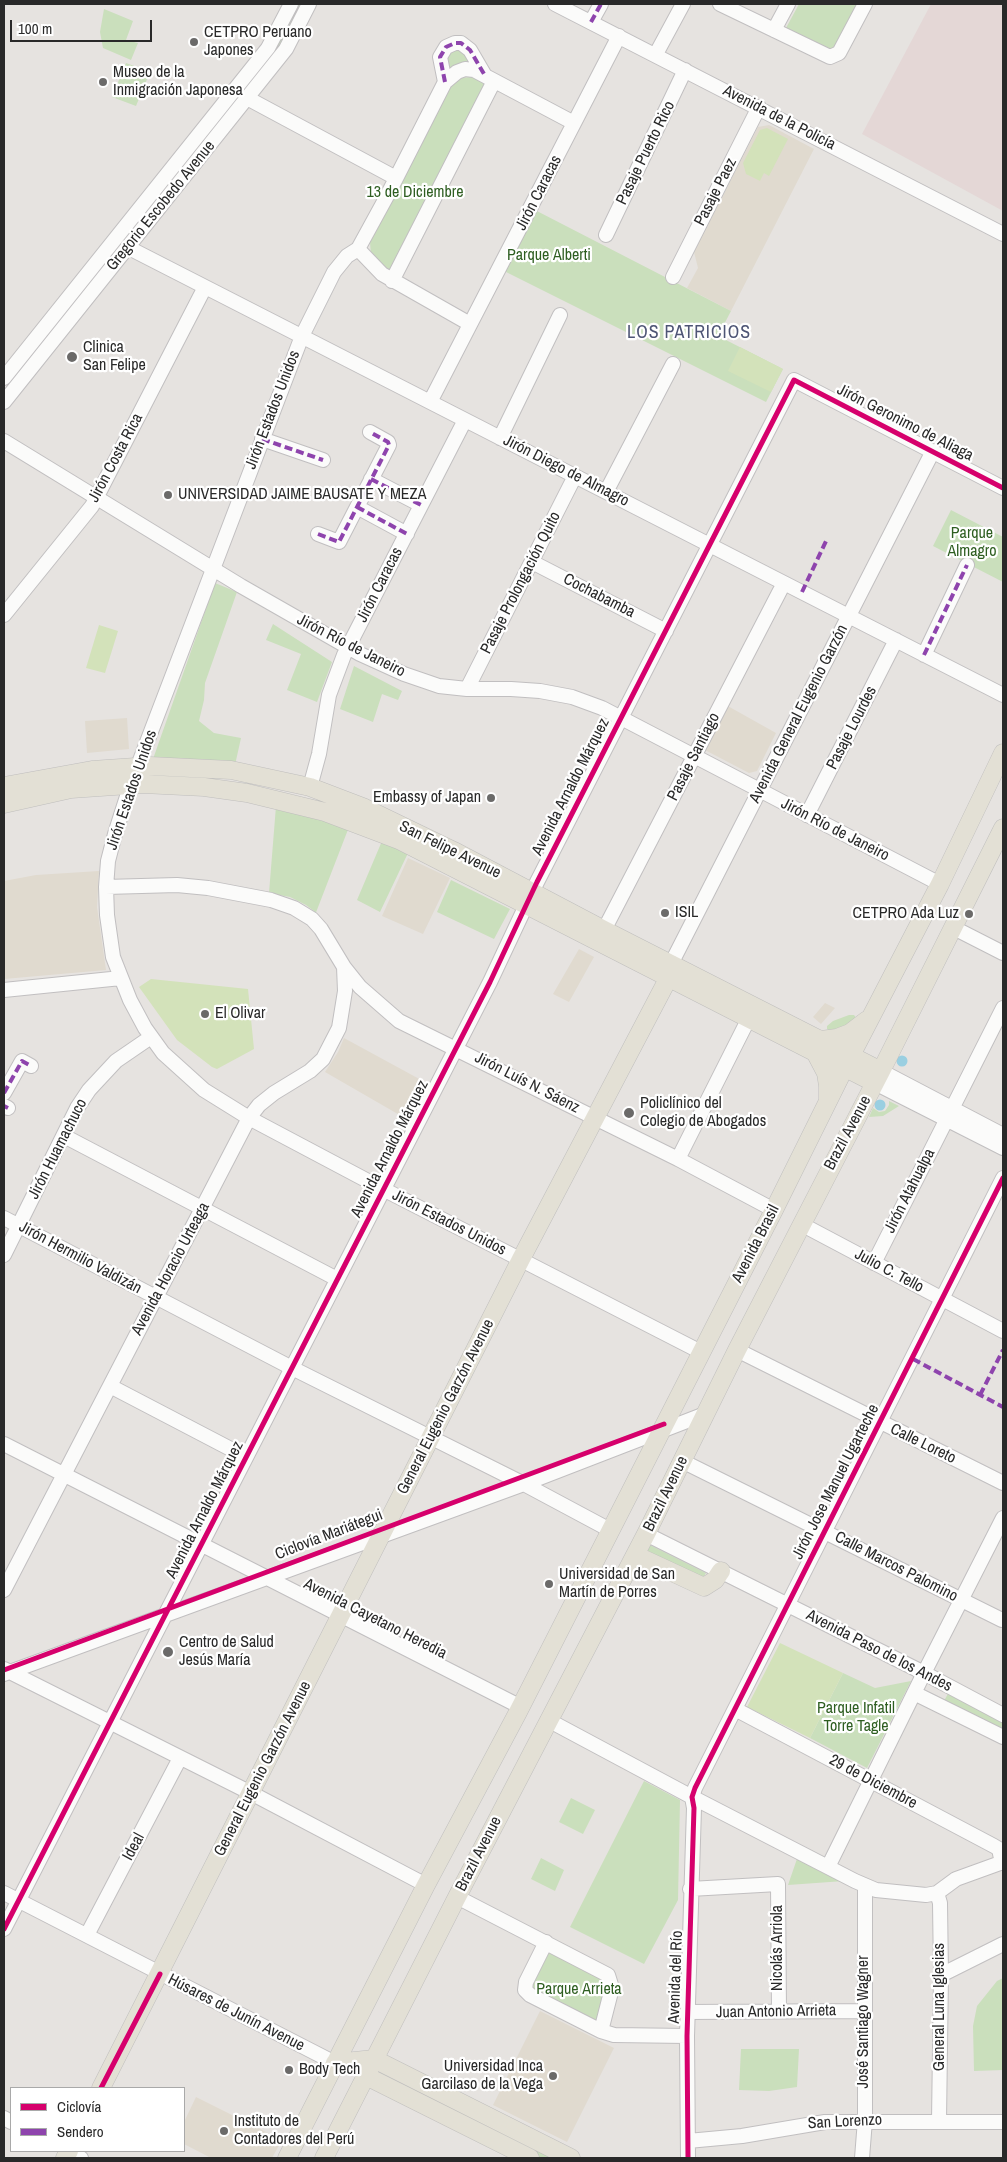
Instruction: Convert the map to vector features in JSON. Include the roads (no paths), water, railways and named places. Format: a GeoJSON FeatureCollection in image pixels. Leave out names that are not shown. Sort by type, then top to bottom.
{"type":"FeatureCollection","features":[{"type":"Feature","properties":{"kind":"main road"},"geometry":{"type":"LineString","coordinates":[[848,1061],[940,884],[1003,753]]}},
{"type":"Feature","properties":{"kind":"main road","name":"San Felipe Avenue"},"geometry":{"type":"LineString","coordinates":[[4,786],[72,773],[138,766],[231,770],[310,787],[373,812],[529,898],[878,1077]]}},
{"type":"Feature","properties":{"kind":"main road","name":"San Felipe Avenue"},"geometry":{"type":"LineString","coordinates":[[4,804],[70,789],[131,784],[195,786],[240,792],[274,798],[325,812],[399,840],[604,930],[749,1018],[818,1046]]}},
{"type":"Feature","properties":{"kind":"main road","name":"Brazil Avenue"},"geometry":{"type":"LineString","coordinates":[[324,2158],[548,1720],[646,1534],[736,1350],[878,1077],[1003,828]]}},
{"type":"Feature","properties":{"kind":"main road","name":"General Eugenio Garzón Avenue"},"geometry":{"type":"LineString","coordinates":[[160,1974],[521,1259],[670,971]]}},
{"type":"Feature","properties":{"kind":"main road"},"geometry":{"type":"LineString","coordinates":[[827,1104],[827,1077],[818,1046],[850,1034],[860,1027],[872,1014]]}},
{"type":"Feature","properties":{"kind":"main road","name":"Avenida Brasil"},"geometry":{"type":"LineString","coordinates":[[660,1432],[848,1061]]}},
{"type":"Feature","properties":{"kind":"main road","name":"Brazil Avenue"},"geometry":{"type":"LineString","coordinates":[[287,2158],[426,1885],[521,1707],[660,1432]]}},
{"type":"Feature","properties":{"kind":"main road"},"geometry":{"type":"LineString","coordinates":[[635,1555],[704,1587],[715,1580],[721,1571]]}},
{"type":"Feature","properties":{"kind":"main road"},"geometry":{"type":"LineString","coordinates":[[386,1963],[412,1938]]}},
{"type":"Feature","properties":{"kind":"main road"},"geometry":{"type":"LineString","coordinates":[[102,2087],[160,1974]]}},
{"type":"Feature","properties":{"kind":"main road"},"geometry":{"type":"LineString","coordinates":[[335,2063],[374,2059],[571,2158]]}},
{"type":"Feature","properties":{"kind":"main road"},"geometry":{"type":"LineString","coordinates":[[366,2076],[530,2158]]}},
{"type":"Feature","properties":{"kind":"street","name":"Gregorio Escobedo Avenue"},"geometry":{"type":"LineString","coordinates":[[4,378],[268,48],[291,4]]}},
{"type":"Feature","properties":{"kind":"street","name":"Gregorio Escobedo Avenue"},"geometry":{"type":"LineString","coordinates":[[4,402],[193,168],[286,49],[309,4]]}},
{"type":"Feature","properties":{"kind":"street","name":"Avenida de la Policía"},"geometry":{"type":"LineString","coordinates":[[555,4],[656,54],[1003,234]]}},
{"type":"Feature","properties":{"kind":"street"},"geometry":{"type":"LineString","coordinates":[[591,22],[601,4]]}},
{"type":"Feature","properties":{"kind":"street"},"geometry":{"type":"LineString","coordinates":[[656,54],[683,4]]}},
{"type":"Feature","properties":{"kind":"street"},"geometry":{"type":"LineString","coordinates":[[720,4],[830,57],[839,53],[865,4]]}},
{"type":"Feature","properties":{"kind":"street"},"geometry":{"type":"LineString","coordinates":[[774,30],[788,4]]}},
{"type":"Feature","properties":{"kind":"street","name":"Jirón Caracas"},"geometry":{"type":"LineString","coordinates":[[430,402],[619,36]]}},
{"type":"Feature","properties":{"kind":"street"},"geometry":{"type":"LineString","coordinates":[[445,82],[440,57],[446,47],[456,43],[461,43],[470,50],[489,78]]}},
{"type":"Feature","properties":{"kind":"street"},"geometry":{"type":"LineString","coordinates":[[445,82],[449,77],[465,69],[489,78],[574,123]]}},
{"type":"Feature","properties":{"kind":"street","name":"Pasaje Puerto Rico"},"geometry":{"type":"LineString","coordinates":[[606,235],[686,70]]}},
{"type":"Feature","properties":{"kind":"street"},"geometry":{"type":"LineString","coordinates":[[392,281],[489,78]]}},
{"type":"Feature","properties":{"kind":"street","name":"Jirón Estados Unidos"},"geometry":{"type":"LineString","coordinates":[[445,82],[358,249],[347,256],[334,272],[302,336],[131,784],[114,834],[108,861],[106,887],[109,936],[114,957],[130,1000],[151,1037],[163,1053],[190,1079],[222,1102],[383,1189],[701,1352]]}},
{"type":"Feature","properties":{"kind":"street"},"geometry":{"type":"LineString","coordinates":[[247,98],[396,178]]}},
{"type":"Feature","properties":{"kind":"street","name":"Pasaje Paez"},"geometry":{"type":"LineString","coordinates":[[673,277],[759,107]]}},
{"type":"Feature","properties":{"kind":"street"},"geometry":{"type":"LineString","coordinates":[[178,160],[193,168]]}},
{"type":"Feature","properties":{"kind":"street","name":"Jirón Diego de Almagro"},"geometry":{"type":"LineString","coordinates":[[129,248],[1003,695]]}},
{"type":"Feature","properties":{"kind":"street"},"geometry":{"type":"LineString","coordinates":[[358,249],[375,269],[392,281],[470,324]]}},
{"type":"Feature","properties":{"kind":"street","name":"Jirón Costa Rica"},"geometry":{"type":"LineString","coordinates":[[4,615],[97,497],[205,287]]}},
{"type":"Feature","properties":{"kind":"street"},"geometry":{"type":"LineString","coordinates":[[60,309],[71,318]]}},
{"type":"Feature","properties":{"kind":"street"},"geometry":{"type":"LineString","coordinates":[[500,438],[560,315]]}},
{"type":"Feature","properties":{"kind":"street"},"geometry":{"type":"LineString","coordinates":[[606,492],[673,364]]}},
{"type":"Feature","properties":{"kind":"street","name":"Jirón Geronimo de Aliaga"},"geometry":{"type":"LineString","coordinates":[[794,380],[1003,488]]}},
{"type":"Feature","properties":{"kind":"street","name":"Avenida Arnaldo Márquez"},"geometry":{"type":"LineString","coordinates":[[4,1929],[456,1047],[529,898],[794,380]]}},
{"type":"Feature","properties":{"kind":"street","name":"Jirón Caracas"},"geometry":{"type":"LineString","coordinates":[[310,787],[319,754],[329,695],[348,647],[465,420]]}},
{"type":"Feature","properties":{"kind":"street"},"geometry":{"type":"LineString","coordinates":[[318,534],[339,542],[357,507],[389,444],[370,432]]}},
{"type":"Feature","properties":{"kind":"street"},"geometry":{"type":"LineString","coordinates":[[262,439],[323,460]]}},
{"type":"Feature","properties":{"kind":"street","name":"Jirón Río de Janeiro"},"geometry":{"type":"LineString","coordinates":[[4,441],[213,569],[348,647],[419,680],[439,686],[467,690],[511,689],[540,691],[572,697],[621,717],[940,884]]}},
{"type":"Feature","properties":{"kind":"street","name":"Avenida General Eugenio Garzón"},"geometry":{"type":"LineString","coordinates":[[670,971],[932,451]]}},
{"type":"Feature","properties":{"kind":"street","name":"Pasaje Prolongación Quito"},"geometry":{"type":"LineString","coordinates":[[467,690],[576,476]]}},
{"type":"Feature","properties":{"kind":"street"},"geometry":{"type":"LineString","coordinates":[[371,479],[421,505]]}},
{"type":"Feature","properties":{"kind":"street"},"geometry":{"type":"LineString","coordinates":[[357,507],[407,534]]}},
{"type":"Feature","properties":{"kind":"street","name":"Cochabamba"},"geometry":{"type":"LineString","coordinates":[[532,562],[666,631]]}},
{"type":"Feature","properties":{"kind":"street"},"geometry":{"type":"LineString","coordinates":[[924,655],[967,566]]}},
{"type":"Feature","properties":{"kind":"street","name":"Pasaje Santiago"},"geometry":{"type":"LineString","coordinates":[[604,930],[784,583]]}},
{"type":"Feature","properties":{"kind":"street","name":"Pasaje Lourdes"},"geometry":{"type":"LineString","coordinates":[[807,815],[896,640]]}},
{"type":"Feature","properties":{"kind":"street","name":"Jirón Luís N. Sáenz"},"geometry":{"type":"LineString","coordinates":[[106,887],[177,885],[208,888],[271,900],[294,908],[312,919],[333,947],[344,967],[360,987],[399,1021],[456,1047],[594,1116],[774,1210]]}},
{"type":"Feature","properties":{"kind":"street"},"geometry":{"type":"LineString","coordinates":[[954,928],[1003,953]]}},
{"type":"Feature","properties":{"kind":"street","name":"Avenida Horacio Urteaga"},"geometry":{"type":"LineString","coordinates":[[4,1590],[249,1118],[259,1105],[274,1093],[310,1071],[323,1059],[340,1021],[345,991],[344,967]]}},
{"type":"Feature","properties":{"kind":"street"},"geometry":{"type":"LineString","coordinates":[[4,990],[121,978]]}},
{"type":"Feature","properties":{"kind":"street","name":"Jirón Atahualpa"},"geometry":{"type":"LineString","coordinates":[[874,1262],[1003,1008]]}},
{"type":"Feature","properties":{"kind":"street"},"geometry":{"type":"LineString","coordinates":[[678,1159],[749,1018]]}},
{"type":"Feature","properties":{"kind":"street","name":"Jirón Huamachuco"},"geometry":{"type":"LineString","coordinates":[[4,1255],[77,1108],[102,1075],[116,1061],[151,1037]]}},
{"type":"Feature","properties":{"kind":"street"},"geometry":{"type":"LineString","coordinates":[[4,1093],[22,1061],[31,1066]]}},
{"type":"Feature","properties":{"kind":"street"},"geometry":{"type":"LineString","coordinates":[[878,1077],[949,1114],[1003,1148]]}},
{"type":"Feature","properties":{"kind":"street"},"geometry":{"type":"LineString","coordinates":[[949,1114],[1003,1135]]}},
{"type":"Feature","properties":{"kind":"street"},"geometry":{"type":"LineString","coordinates":[[64,1136],[337,1279]]}},
{"type":"Feature","properties":{"kind":"street","name":"Jirón Jose Manuel Ugarteche"},"geometry":{"type":"LineString","coordinates":[[692,1797],[1003,1178]]}},
{"type":"Feature","properties":{"kind":"street","name":"Jirón Hermilio Valdizán"},"geometry":{"type":"LineString","coordinates":[[4,1218],[156,1298],[524,1484],[610,1530]]}},
{"type":"Feature","properties":{"kind":"street","name":"Julio C. Tello"},"geometry":{"type":"LineString","coordinates":[[801,1224],[1003,1331]]}},
{"type":"Feature","properties":{"kind":"street","name":"Calle Loreto"},"geometry":{"type":"LineString","coordinates":[[736,1350],[1003,1483]]}},
{"type":"Feature","properties":{"kind":"street"},"geometry":{"type":"LineString","coordinates":[[110,1386],[246,1457]]}},
{"type":"Feature","properties":{"kind":"street"},"geometry":{"type":"LineString","coordinates":[[6,1672],[524,1484],[705,1414]]}},
{"type":"Feature","properties":{"kind":"street","name":"Avenida Cayetano Heredia"},"geometry":{"type":"LineString","coordinates":[[4,1444],[521,1707]]}},
{"type":"Feature","properties":{"kind":"street","name":"Calle Marcos Palomino"},"geometry":{"type":"LineString","coordinates":[[682,1461],[1002,1620]]}},
{"type":"Feature","properties":{"kind":"street"},"geometry":{"type":"LineString","coordinates":[[828,1867],[1003,1518]]}},
{"type":"Feature","properties":{"kind":"street","name":"Avenida Paso de los Andes"},"geometry":{"type":"LineString","coordinates":[[646,1534],[788,1604],[1003,1715]]}},
{"type":"Feature","properties":{"kind":"street"},"geometry":{"type":"LineString","coordinates":[[6,1672],[251,1793],[426,1885]]}},
{"type":"Feature","properties":{"kind":"street"},"geometry":{"type":"LineString","coordinates":[[914,1693],[1003,1738]]}},
{"type":"Feature","properties":{"kind":"street","name":"29 de Diciembre"},"geometry":{"type":"LineString","coordinates":[[735,1709],[994,1846],[999,1849],[1003,1862]]}},
{"type":"Feature","properties":{"kind":"street"},"geometry":{"type":"LineString","coordinates":[[548,1720],[692,1797],[876,1890],[937,1894],[956,1879],[1003,1862]]}},
{"type":"Feature","properties":{"kind":"street","name":"Ideal"},"geometry":{"type":"LineString","coordinates":[[87,1935],[180,1758]]}},
{"type":"Feature","properties":{"kind":"street","name":"Avenida del Río"},"geometry":{"type":"LineString","coordinates":[[688,2158],[686,2036],[694,1808],[692,1797]]}},
{"type":"Feature","properties":{"kind":"street","name":"Nicolás Arriola"},"geometry":{"type":"LineString","coordinates":[[690,1889],[778,1884],[779,2011]]}},
{"type":"Feature","properties":{"kind":"street","name":"José Santiago Wagner"},"geometry":{"type":"LineString","coordinates":[[862,2158],[864,2120],[865,1886]]}},
{"type":"Feature","properties":{"kind":"street","name":"Húsares de Junín Avenue"},"geometry":{"type":"LineString","coordinates":[[4,1893],[335,2063]]}},
{"type":"Feature","properties":{"kind":"street","name":"General Luna Iglesias"},"geometry":{"type":"LineString","coordinates":[[937,1894],[940,1903],[941,1976],[939,2121]]}},
{"type":"Feature","properties":{"kind":"street"},"geometry":{"type":"LineString","coordinates":[[457,1897],[608,1975],[612,1988],[601,2031]]}},
{"type":"Feature","properties":{"kind":"street"},"geometry":{"type":"LineString","coordinates":[[546,1942],[526,1982],[526,1990],[530,1995],[601,2031],[614,2035],[686,2036]]}},
{"type":"Feature","properties":{"kind":"street"},"geometry":{"type":"LineString","coordinates":[[941,1976],[1003,1944]]}},
{"type":"Feature","properties":{"kind":"street","name":"Juan Antonio Arrieta"},"geometry":{"type":"LineString","coordinates":[[688,2012],[864,2011]]}},
{"type":"Feature","properties":{"kind":"street","name":"San Lorenzo"},"geometry":{"type":"LineString","coordinates":[[688,2141],[742,2136],[806,2124],[864,2120],[1003,2122]]}},
{"type":"Feature","properties":{"kind":"water"},"geometry":{"type":"Polygon","coordinates":[[[902,1055],[908,1061],[902,1067],[896,1061],[902,1055]]]}},
{"type":"Feature","properties":{"kind":"water"},"geometry":{"type":"Polygon","coordinates":[[[880,1099],[886,1105],[880,1111],[874,1105],[880,1099]]]}},
{"type":"Feature","properties":{"kind":"place","name":"CETPRO Peruano Japones"},"geometry":{"type":"Point","coordinates":[194,42]}},
{"type":"Feature","properties":{"kind":"place","name":"Museo de la Inmigración Japonesa"},"geometry":{"type":"Point","coordinates":[103,82]}},
{"type":"Feature","properties":{"kind":"place","name":"Clinica San Felipe"},"geometry":{"type":"Point","coordinates":[72,357]}},
{"type":"Feature","properties":{"kind":"place","name":"UNIVERSIDAD JAIME BAUSATE Y MEZA"},"geometry":{"type":"Point","coordinates":[168,495]}},
{"type":"Feature","properties":{"kind":"place","name":"Embassy of Japan"},"geometry":{"type":"Point","coordinates":[491,798]}},
{"type":"Feature","properties":{"kind":"place","name":"ISIL"},"geometry":{"type":"Point","coordinates":[665,913]}},
{"type":"Feature","properties":{"kind":"place","name":"CETPRO Ada Luz"},"geometry":{"type":"Point","coordinates":[969,914]}},
{"type":"Feature","properties":{"kind":"place","name":"El Olivar"},"geometry":{"type":"Point","coordinates":[205,1014]}},
{"type":"Feature","properties":{"kind":"place","name":"Policlínico del Colegio de Abogados"},"geometry":{"type":"Point","coordinates":[629,1113]}},
{"type":"Feature","properties":{"kind":"place","name":"Universidad de San Martín de Porres"},"geometry":{"type":"Point","coordinates":[549,1584]}},
{"type":"Feature","properties":{"kind":"place","name":"Centro de Salud Jesús María"},"geometry":{"type":"Point","coordinates":[168,1652]}},
{"type":"Feature","properties":{"kind":"place","name":"Body Tech"},"geometry":{"type":"Point","coordinates":[289,2070]}},
{"type":"Feature","properties":{"kind":"place","name":"Universidad Inca Garcilaso de la Vega"},"geometry":{"type":"Point","coordinates":[553,2076]}},
{"type":"Feature","properties":{"kind":"place","name":"Instituto de Contadores del Perú"},"geometry":{"type":"Point","coordinates":[224,2131]}},
{"type":"Feature","properties":{"kind":"district","name":"LOS PATRICIOS"},"geometry":{"type":"Point","coordinates":[689,333]}},
{"type":"Feature","properties":{"kind":"park label","name":"13 de Diciembre"},"geometry":{"type":"Point","coordinates":[415,193]}},
{"type":"Feature","properties":{"kind":"park label","name":"Parque Alberti"},"geometry":{"type":"Point","coordinates":[549,256]}},
{"type":"Feature","properties":{"kind":"park label","name":"Parque Almagro"},"geometry":{"type":"Point","coordinates":[972,543]}},
{"type":"Feature","properties":{"kind":"park label","name":"Parque Infatil Torre Tagle"},"geometry":{"type":"Point","coordinates":[856,1718]}},
{"type":"Feature","properties":{"kind":"park label","name":"Parque Arrieta"},"geometry":{"type":"Point","coordinates":[579,1990]}}]}
